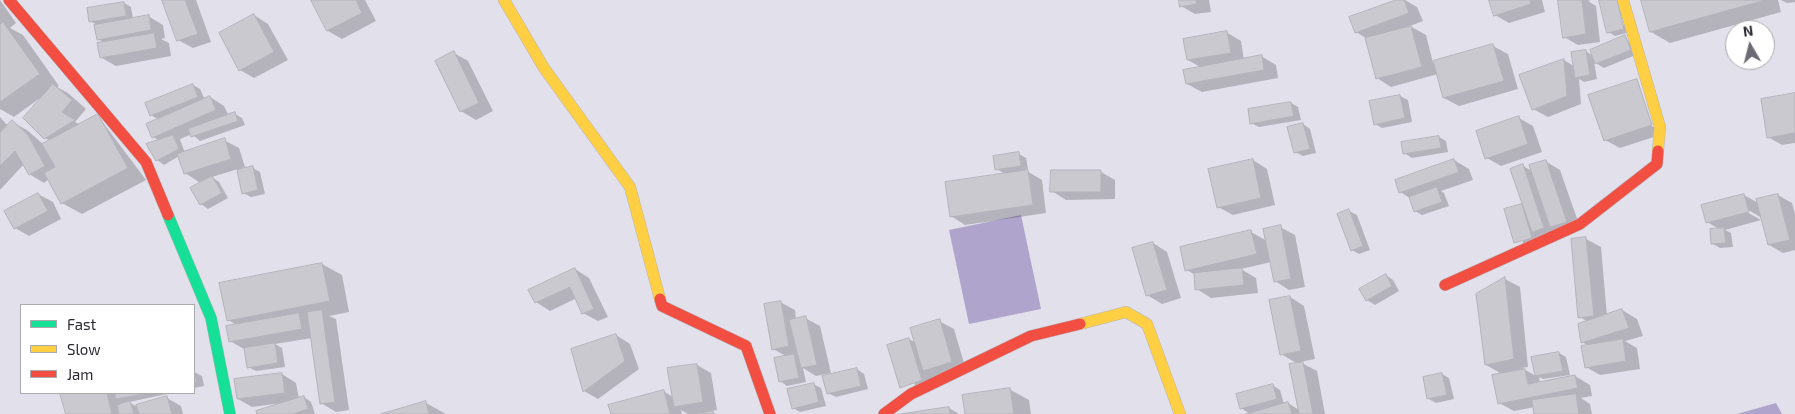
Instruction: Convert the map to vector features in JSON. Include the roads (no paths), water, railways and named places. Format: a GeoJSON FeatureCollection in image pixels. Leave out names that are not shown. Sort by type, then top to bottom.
{"type":"FeatureCollection","features":[{"type":"Feature","properties":{"kind":"street"},"geometry":{"type":"LineString","coordinates":[[8,0],[146,162],[211,318],[230,414]]}},
{"type":"Feature","properties":{"kind":"street"},"geometry":{"type":"LineString","coordinates":[[504,0],[544,68],[630,187],[662,306],[746,346],[770,414]]}},
{"type":"Feature","properties":{"kind":"street"},"geometry":{"type":"LineString","coordinates":[[1445,284],[1580,224],[1657,164],[1660,127],[1623,0]]}},
{"type":"Feature","properties":{"kind":"street"},"geometry":{"type":"LineString","coordinates":[[884,414],[911,394],[1031,336],[1126,312],[1147,324],[1180,414]]}}]}
